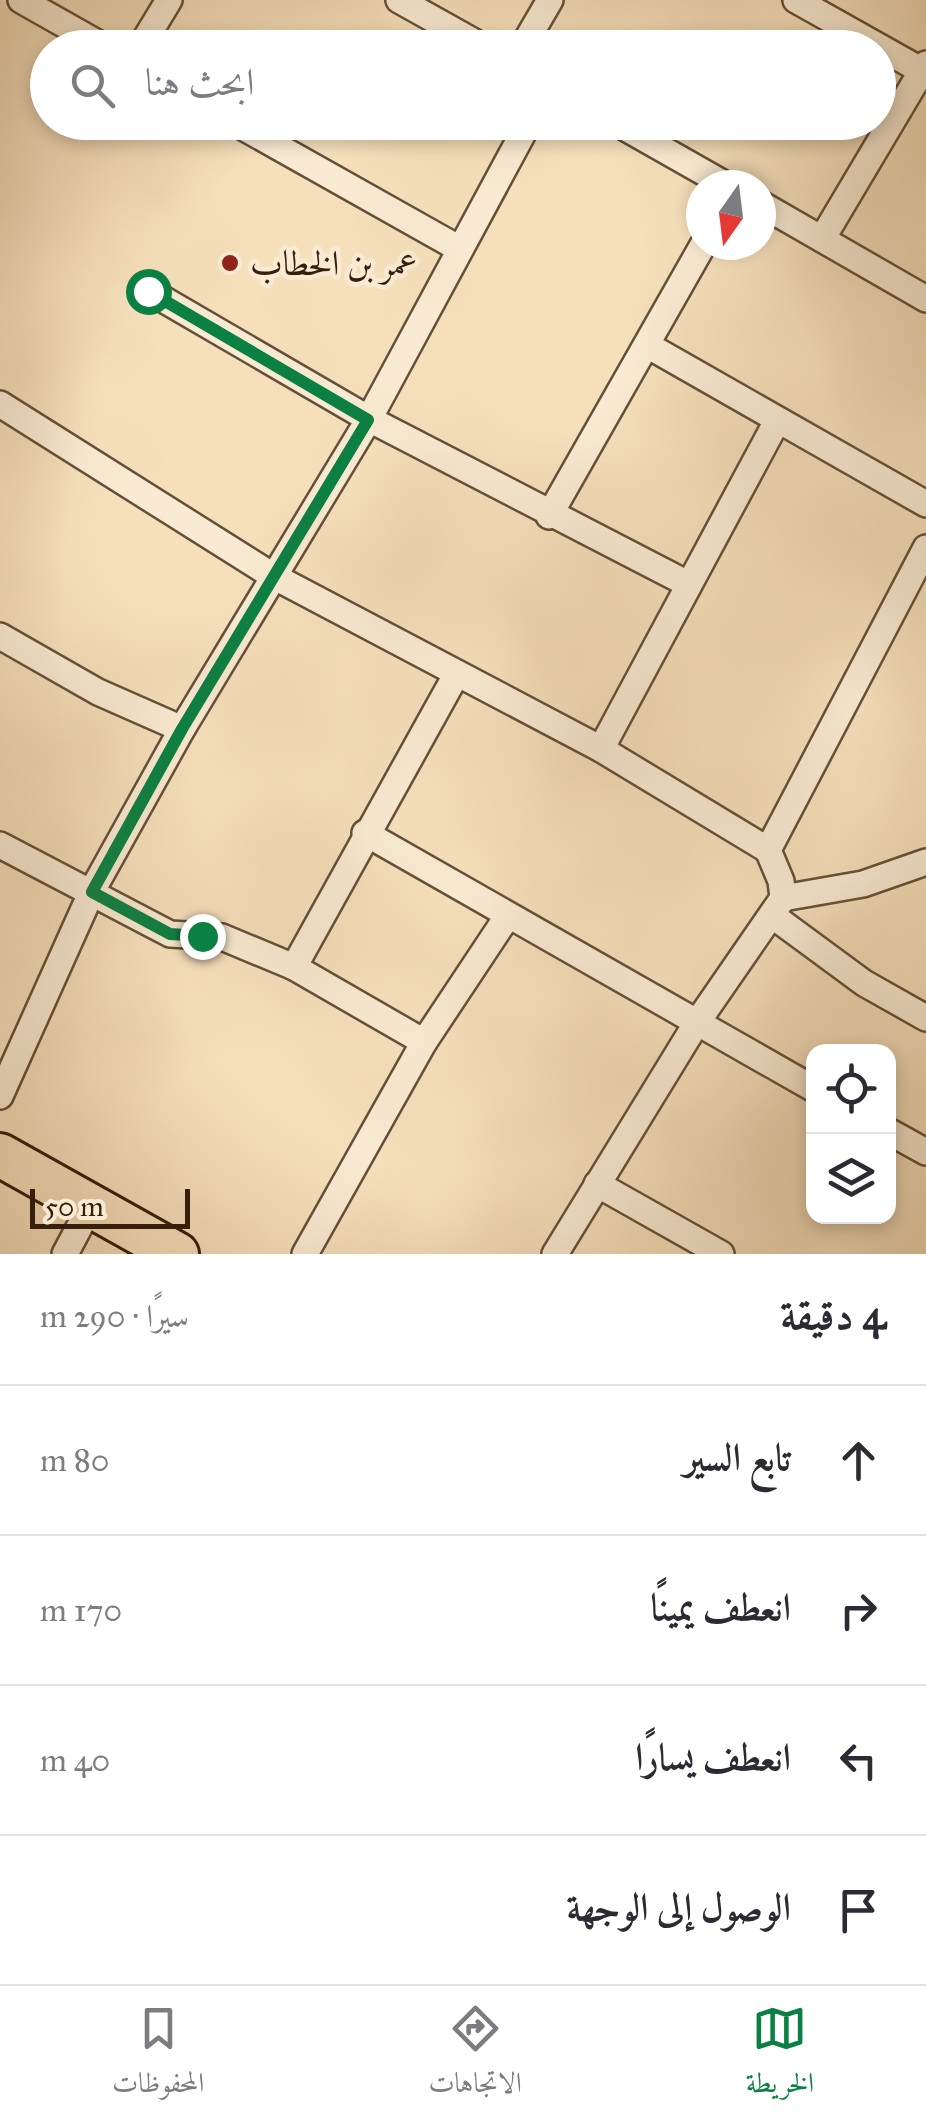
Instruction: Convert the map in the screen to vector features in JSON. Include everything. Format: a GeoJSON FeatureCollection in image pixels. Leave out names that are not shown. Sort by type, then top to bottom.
{"type":"FeatureCollection","features":[{"type":"Feature","properties":{"kind":"highway"},"geometry":{"type":"LineString","coordinates":[[0,1155],[177,1254]]}},
{"type":"Feature","properties":{"kind":"street"},"geometry":{"type":"LineString","coordinates":[[20,0],[74,30]]}},
{"type":"Feature","properties":{"kind":"street"},"geometry":{"type":"LineString","coordinates":[[150,30],[168,0]]}},
{"type":"Feature","properties":{"kind":"street"},"geometry":{"type":"LineString","coordinates":[[400,0],[453,30]]}},
{"type":"Feature","properties":{"kind":"street"},"geometry":{"type":"LineString","coordinates":[[532,30],[550,0]]}},
{"type":"Feature","properties":{"kind":"street"},"geometry":{"type":"LineString","coordinates":[[796,0],[852,30]]}},
{"type":"Feature","properties":{"kind":"street"},"geometry":{"type":"LineString","coordinates":[[896,54],[924,69],[896,116]]}},
{"type":"Feature","properties":{"kind":"street"},"geometry":{"type":"LineString","coordinates":[[266,140],[458,248]]}},
{"type":"Feature","properties":{"kind":"street"},"geometry":{"type":"LineString","coordinates":[[0,1096],[92,892],[182,729],[368,420],[519,140]]}},
{"type":"Feature","properties":{"kind":"street"},"geometry":{"type":"LineString","coordinates":[[647,140],[700,170]]}},
{"type":"Feature","properties":{"kind":"street"},"geometry":{"type":"LineString","coordinates":[[822,239],[881,140]]}},
{"type":"Feature","properties":{"kind":"street"},"geometry":{"type":"LineString","coordinates":[[776,213],[926,300]]}},
{"type":"Feature","properties":{"kind":"street"},"geometry":{"type":"LineString","coordinates":[[549,516],[695,260]]}},
{"type":"Feature","properties":{"kind":"street"},"geometry":{"type":"LineString","coordinates":[[148,291],[368,420],[688,584]]}},
{"type":"Feature","properties":{"kind":"street"},"geometry":{"type":"LineString","coordinates":[[648,345],[926,504]]}},
{"type":"Feature","properties":{"kind":"street"},"geometry":{"type":"LineString","coordinates":[[0,404],[273,576],[601,750],[768,850],[782,881],[778,907],[696,1024],[556,1254]]}},
{"type":"Feature","properties":{"kind":"street"},"geometry":{"type":"LineString","coordinates":[[601,750],[777,421]]}},
{"type":"Feature","properties":{"kind":"street"},"geometry":{"type":"LineString","coordinates":[[768,850],[926,548]]}},
{"type":"Feature","properties":{"kind":"street"},"geometry":{"type":"LineString","coordinates":[[0,636],[98,692],[182,729]]}},
{"type":"Feature","properties":{"kind":"street"},"geometry":{"type":"LineString","coordinates":[[294,967],[456,675]]}},
{"type":"Feature","properties":{"kind":"street"},"geometry":{"type":"LineString","coordinates":[[365,833],[806,1086]]}},
{"type":"Feature","properties":{"kind":"street"},"geometry":{"type":"LineString","coordinates":[[0,844],[170,934],[222,937],[294,967],[424,1042]]}},
{"type":"Feature","properties":{"kind":"street"},"geometry":{"type":"LineString","coordinates":[[778,907],[926,862]]}},
{"type":"Feature","properties":{"kind":"street"},"geometry":{"type":"LineString","coordinates":[[778,907],[864,983],[926,1018]]}},
{"type":"Feature","properties":{"kind":"street"},"geometry":{"type":"LineString","coordinates":[[305,1254],[424,1042],[507,916]]}},
{"type":"Feature","properties":{"kind":"street"},"geometry":{"type":"LineString","coordinates":[[893,1134],[926,1152]]}},
{"type":"Feature","properties":{"kind":"street"},"geometry":{"type":"LineString","coordinates":[[596,1184],[722,1254]]}},
{"type":"Feature","properties":{"kind":"street"},"geometry":{"type":"LineString","coordinates":[[65,1254],[91,1206]]}},
{"type":"Feature","properties":{"kind":"place","name":"عمر بن الخطاب"},"geometry":{"type":"Point","coordinates":[230,263]}},
{"type":"Feature","properties":{"kind":"route"},"geometry":{"type":"LineString","coordinates":[[148,291],[368,420],[182,729],[92,892],[170,934],[202,936]]}}]}
